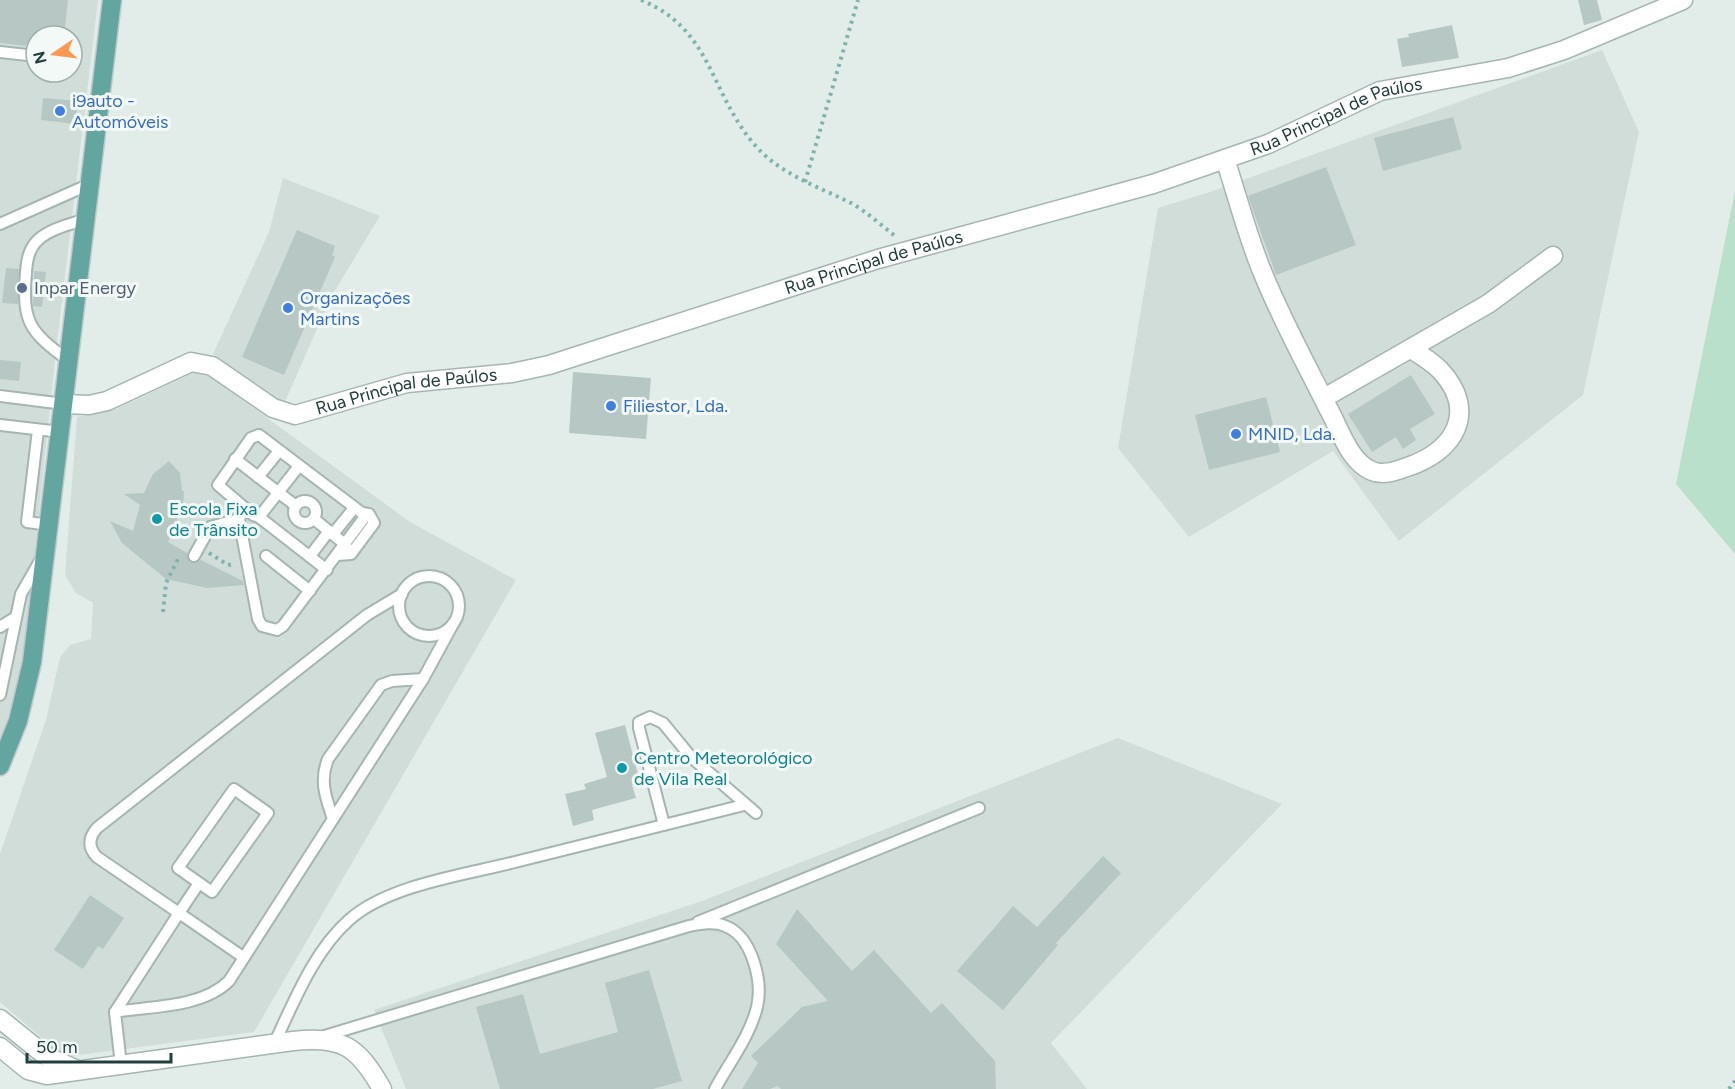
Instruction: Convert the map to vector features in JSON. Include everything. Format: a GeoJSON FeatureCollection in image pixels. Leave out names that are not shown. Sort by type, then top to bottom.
{"type":"FeatureCollection","features":[{"type":"Feature","properties":{"kind":"main road"},"geometry":{"type":"LineString","coordinates":[[0,766],[26,693],[50,525],[112,0]]}},
{"type":"Feature","properties":{"kind":"street","name":"Rua Principal de Paúlos"},"geometry":{"type":"LineString","coordinates":[[64,404],[85,406],[100,403],[178,366],[198,362],[219,370],[277,410],[301,415],[407,383],[512,373],[549,365],[912,250],[1128,191],[1268,144],[1380,91],[1508,69],[1564,50],[1683,0]]}},
{"type":"Feature","properties":{"kind":"street"},"geometry":{"type":"LineString","coordinates":[[1225,159],[1263,274],[1352,452],[1372,471],[1389,473],[1426,459],[1450,442],[1455,434],[1458,416],[1452,390],[1445,376],[1411,349]]}},
{"type":"Feature","properties":{"kind":"street"},"geometry":{"type":"LineString","coordinates":[[1324,398],[1488,304],[1553,256]]}},
{"type":"Feature","properties":{"kind":"street"},"geometry":{"type":"LineString","coordinates":[[0,1019],[46,1056],[78,1071]]}},
{"type":"Feature","properties":{"kind":"street"},"geometry":{"type":"LineString","coordinates":[[0,1047],[21,1065],[47,1075],[274,1044],[315,1039],[333,1040],[346,1046],[372,1071],[381,1089]]}},
{"type":"Feature","properties":{"kind":"lane"},"geometry":{"type":"LineString","coordinates":[[0,52],[24,55]]}},
{"type":"Feature","properties":{"kind":"lane"},"geometry":{"type":"LineString","coordinates":[[0,224],[90,184]]}},
{"type":"Feature","properties":{"kind":"lane"},"geometry":{"type":"LineString","coordinates":[[69,361],[43,340],[28,319],[24,302],[27,260],[29,252],[39,238],[86,219]]}},
{"type":"Feature","properties":{"kind":"lane"},"geometry":{"type":"LineString","coordinates":[[0,396],[64,404]]}},
{"type":"Feature","properties":{"kind":"lane"},"geometry":{"type":"LineString","coordinates":[[0,425],[61,432]]}},
{"type":"Feature","properties":{"kind":"lane"},"geometry":{"type":"LineString","coordinates":[[38,430],[27,522],[50,525]]}},
{"type":"Feature","properties":{"kind":"lane"},"geometry":{"type":"LineString","coordinates":[[327,570],[218,485],[254,435],[261,433],[268,436],[374,523],[351,554],[338,555]]}},
{"type":"Feature","properties":{"kind":"lane"},"geometry":{"type":"LineString","coordinates":[[254,435],[259,435],[362,512]]}},
{"type":"Feature","properties":{"kind":"lane"},"geometry":{"type":"LineString","coordinates":[[255,474],[276,449]]}},
{"type":"Feature","properties":{"kind":"lane"},"geometry":{"type":"LineString","coordinates":[[236,459],[296,506]]}},
{"type":"Feature","properties":{"kind":"lane"},"geometry":{"type":"LineString","coordinates":[[259,517],[298,466]]}},
{"type":"Feature","properties":{"kind":"lane"},"geometry":{"type":"LineString","coordinates":[[311,503],[326,487]]}},
{"type":"Feature","properties":{"kind":"lane"},"geometry":{"type":"LineString","coordinates":[[301,502],[311,503],[316,508],[314,519],[309,523],[299,522],[294,513],[296,506],[301,502]]}},
{"type":"Feature","properties":{"kind":"lane"},"geometry":{"type":"LineString","coordinates":[[244,507],[239,519],[253,596],[262,626],[270,630],[284,626],[362,523],[362,512]]}},
{"type":"Feature","properties":{"kind":"lane"},"geometry":{"type":"LineString","coordinates":[[310,556],[331,533],[362,512]]}},
{"type":"Feature","properties":{"kind":"lane"},"geometry":{"type":"LineString","coordinates":[[194,556],[210,527],[239,519]]}},
{"type":"Feature","properties":{"kind":"lane"},"geometry":{"type":"LineString","coordinates":[[314,519],[346,545]]}},
{"type":"Feature","properties":{"kind":"lane"},"geometry":{"type":"LineString","coordinates":[[286,537],[299,522]]}},
{"type":"Feature","properties":{"kind":"lane"},"geometry":{"type":"LineString","coordinates":[[1,690],[24,587],[46,552]]}},
{"type":"Feature","properties":{"kind":"lane"},"geometry":{"type":"LineString","coordinates":[[266,556],[310,591]]}},
{"type":"Feature","properties":{"kind":"lane"},"geometry":{"type":"LineString","coordinates":[[114,1011],[211,994],[229,981],[423,679],[453,624],[457,615],[456,596],[444,581],[425,577],[407,585],[402,594],[399,613],[409,629],[417,634],[437,635],[453,624]]}},
{"type":"Feature","properties":{"kind":"lane"},"geometry":{"type":"LineString","coordinates":[[243,957],[97,857],[90,846],[94,831],[367,615],[402,594]]}},
{"type":"Feature","properties":{"kind":"lane"},"geometry":{"type":"LineString","coordinates":[[0,627],[16,617]]}},
{"type":"Feature","properties":{"kind":"lane"},"geometry":{"type":"LineString","coordinates":[[333,819],[323,786],[327,759],[381,685],[392,681],[423,679]]}},
{"type":"Feature","properties":{"kind":"lane"},"geometry":{"type":"LineString","coordinates":[[664,825],[639,728],[644,718],[657,718],[663,723],[691,757],[756,813]]}},
{"type":"Feature","properties":{"kind":"lane"},"geometry":{"type":"LineString","coordinates":[[234,789],[268,813],[212,892],[199,883],[178,868],[234,789]]}},
{"type":"Feature","properties":{"kind":"lane"},"geometry":{"type":"LineString","coordinates":[[274,1044],[316,962],[338,932],[363,910],[424,885],[744,805]]}},
{"type":"Feature","properties":{"kind":"lane"},"geometry":{"type":"LineString","coordinates":[[676,930],[979,808]]}},
{"type":"Feature","properties":{"kind":"lane"},"geometry":{"type":"LineString","coordinates":[[121,1065],[114,1011],[199,883]]}},
{"type":"Feature","properties":{"kind":"lane"},"geometry":{"type":"LineString","coordinates":[[315,1039],[676,930],[709,923],[727,926],[742,941],[757,976],[758,997],[754,1017],[715,1089]]}},
{"type":"Feature","properties":{"kind":"path"},"geometry":{"type":"LineString","coordinates":[[641,0],[657,7],[688,31],[705,56],[735,120],[755,146],[775,165],[853,205],[912,250]]}},
{"type":"Feature","properties":{"kind":"path"},"geometry":{"type":"LineString","coordinates":[[805,182],[858,0]]}},
{"type":"Feature","properties":{"kind":"path"},"geometry":{"type":"LineString","coordinates":[[1729,1089],[1735,1081]]}},
{"type":"Feature","properties":{"kind":"shaded area"},"geometry":{"type":"Polygon","coordinates":[[[0,0],[98,0],[56,351],[25,645],[11,709],[0,741],[0,0]]]}},
{"type":"Feature","properties":{"kind":"shaded area"},"geometry":{"type":"Polygon","coordinates":[[[1602,50],[1639,132],[1583,395],[1399,541],[1333,451],[1189,537],[1118,448],[1158,208],[1213,191],[1602,50]]]}},
{"type":"Feature","properties":{"kind":"shaded area"},"geometry":{"type":"Polygon","coordinates":[[[283,178],[380,216],[331,297],[284,404],[213,354],[269,232],[283,178]]]}},
{"type":"Feature","properties":{"kind":"shaded area"},"geometry":{"type":"Polygon","coordinates":[[[193,373],[211,377],[410,522],[516,580],[254,1032],[64,1057],[0,1002],[0,854],[46,720],[60,657],[70,645],[91,639],[93,603],[76,593],[65,575],[77,417],[116,409],[193,373]]]}},
{"type":"Feature","properties":{"kind":"shaded area"},"geometry":{"type":"Polygon","coordinates":[[[1118,738],[1282,804],[1051,1043],[1087,1089],[406,1089],[374,1010],[702,901],[1118,738]]]}},
{"type":"Feature","properties":{"kind":"green space"},"geometry":{"type":"Polygon","coordinates":[[[1735,191],[1735,554],[1676,484],[1735,191]]]}},
{"type":"Feature","properties":{"kind":"building"},"geometry":{"type":"Polygon","coordinates":[[[0,0],[68,0],[65,24],[24,24],[24,46],[0,43],[0,0]]]}},
{"type":"Feature","properties":{"kind":"building"},"geometry":{"type":"Polygon","coordinates":[[[1578,0],[1597,0],[1602,20],[1584,25],[1578,0]]]}},
{"type":"Feature","properties":{"kind":"building"},"geometry":{"type":"Polygon","coordinates":[[[1452,25],[1459,58],[1402,67],[1397,39],[1409,37],[1408,34],[1452,25]]]}},
{"type":"Feature","properties":{"kind":"building"},"geometry":{"type":"Polygon","coordinates":[[[43,98],[78,101],[75,124],[41,120],[43,98]]]}},
{"type":"Feature","properties":{"kind":"building"},"geometry":{"type":"Polygon","coordinates":[[[1453,117],[1462,149],[1383,171],[1374,138],[1453,117]]]}},
{"type":"Feature","properties":{"kind":"building"},"geometry":{"type":"Polygon","coordinates":[[[1326,167],[1356,245],[1276,275],[1248,196],[1326,167]]]}},
{"type":"Feature","properties":{"kind":"building"},"geometry":{"type":"Polygon","coordinates":[[[297,230],[335,246],[332,255],[335,257],[284,375],[242,357],[297,230]]]}},
{"type":"Feature","properties":{"kind":"building"},"geometry":{"type":"Polygon","coordinates":[[[6,268],[19,269],[18,304],[2,303],[6,268]]]}},
{"type":"Feature","properties":{"kind":"building"},"geometry":{"type":"Polygon","coordinates":[[[34,271],[46,272],[42,307],[33,306],[34,271]]]}},
{"type":"Feature","properties":{"kind":"building"},"geometry":{"type":"Polygon","coordinates":[[[0,360],[21,362],[19,381],[0,379],[0,360]]]}},
{"type":"Feature","properties":{"kind":"building"},"geometry":{"type":"Polygon","coordinates":[[[573,372],[651,378],[646,439],[569,433],[573,372]]]}},
{"type":"Feature","properties":{"kind":"building"},"geometry":{"type":"Polygon","coordinates":[[[1411,375],[1435,414],[1410,429],[1416,440],[1403,449],[1396,437],[1372,452],[1348,414],[1411,375]]]}},
{"type":"Feature","properties":{"kind":"building"},"geometry":{"type":"Polygon","coordinates":[[[1266,397],[1280,452],[1209,470],[1195,415],[1266,397]]]}},
{"type":"Feature","properties":{"kind":"building","name":"Escola Fixa de Trânsito"},"geometry":{"type":"Polygon","coordinates":[[[169,461],[180,473],[182,491],[184,491],[183,505],[168,542],[187,553],[190,562],[195,563],[201,560],[243,581],[244,585],[207,588],[166,579],[122,543],[110,521],[133,531],[140,505],[124,494],[144,493],[153,474],[169,461]]]}},
{"type":"Feature","properties":{"kind":"building","name":"Centro Meteorológico de Vila Real"},"geometry":{"type":"Polygon","coordinates":[[[625,725],[640,782],[632,785],[636,798],[592,810],[594,820],[573,826],[565,794],[586,789],[584,784],[607,777],[595,733],[625,725]]]}},
{"type":"Feature","properties":{"kind":"building"},"geometry":{"type":"Polygon","coordinates":[[[1103,856],[1121,873],[1056,943],[1058,945],[1003,1010],[957,971],[1013,906],[1037,927],[1103,856]]]}},
{"type":"Feature","properties":{"kind":"building"},"geometry":{"type":"Polygon","coordinates":[[[90,895],[124,918],[103,949],[98,946],[83,969],[54,950],[90,895]]]}},
{"type":"Feature","properties":{"kind":"building"},"geometry":{"type":"Polygon","coordinates":[[[797,909],[852,971],[874,950],[931,1013],[942,1003],[995,1061],[996,1089],[781,1089],[778,1086],[770,1089],[742,1089],[758,1063],[751,1056],[802,1007],[828,1001],[776,944],[797,909]]]}},
{"type":"Feature","properties":{"kind":"building"},"geometry":{"type":"Polygon","coordinates":[[[649,970],[682,1081],[653,1089],[500,1089],[476,1007],[523,994],[540,1054],[618,1032],[605,983],[649,970]]]}},
{"type":"Feature","properties":{"kind":"place","name":"i9auto - Automóveis"},"geometry":{"type":"Point","coordinates":[60,111]}},
{"type":"Feature","properties":{"kind":"place","name":"Inpar Energy"},"geometry":{"type":"Point","coordinates":[22,288]}},
{"type":"Feature","properties":{"kind":"place","name":"Organizações Martins"},"geometry":{"type":"Point","coordinates":[288,308]}},
{"type":"Feature","properties":{"kind":"place","name":"Filiestor, Lda."},"geometry":{"type":"Point","coordinates":[611,406]}},
{"type":"Feature","properties":{"kind":"place","name":"MNID, Lda."},"geometry":{"type":"Point","coordinates":[1236,434]}},
{"type":"Feature","properties":{"kind":"place","name":"Escola Fixa de Trânsito"},"geometry":{"type":"Point","coordinates":[157,519]}},
{"type":"Feature","properties":{"kind":"place","name":"Centro Meteorológico de Vila Real"},"geometry":{"type":"Point","coordinates":[622,768]}}]}
